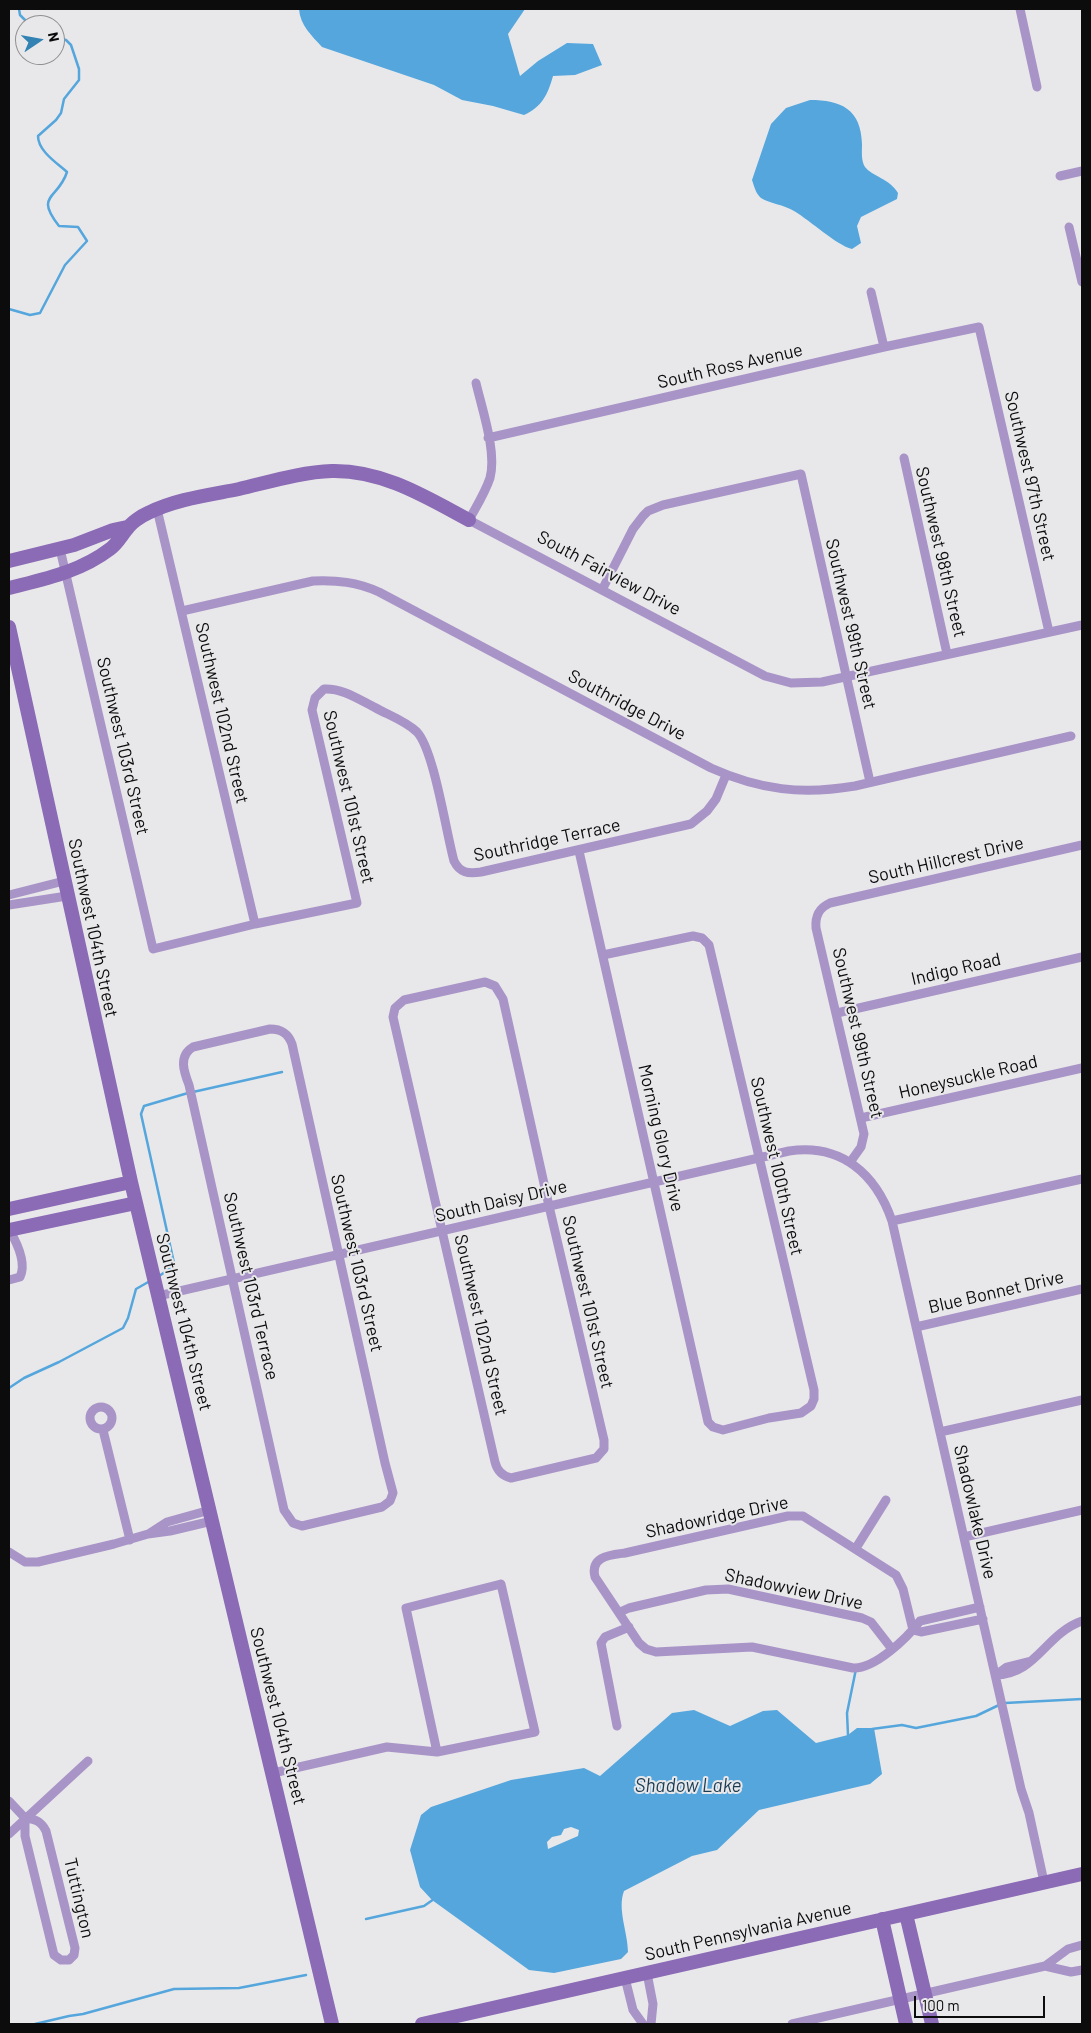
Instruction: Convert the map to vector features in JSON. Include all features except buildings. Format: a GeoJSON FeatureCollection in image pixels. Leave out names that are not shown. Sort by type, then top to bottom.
{"type":"FeatureCollection","features":[{"type":"Feature","properties":{"kind":"main road","name":"South Fairview Drive"},"geometry":{"type":"LineString","coordinates":[[9,561],[96,538],[114,530],[127,527],[157,509],[195,498],[297,476],[334,471],[368,475],[392,481],[469,520]]}},
{"type":"Feature","properties":{"kind":"main road","name":"South Fairview Drive"},"geometry":{"type":"LineString","coordinates":[[9,588],[66,573],[84,565],[109,550],[120,540],[127,527]]}},
{"type":"Feature","properties":{"kind":"main road","name":"Southwest 104th Street"},"geometry":{"type":"LineString","coordinates":[[9,627],[131,1182],[332,2024]]}},
{"type":"Feature","properties":{"kind":"main road"},"geometry":{"type":"LineString","coordinates":[[9,1209],[131,1182]]}},
{"type":"Feature","properties":{"kind":"main road"},"geometry":{"type":"LineString","coordinates":[[9,1230],[136,1203]]}},
{"type":"Feature","properties":{"kind":"main road","name":"South Pennsylvania Avenue"},"geometry":{"type":"LineString","coordinates":[[422,2024],[1082,1874]]}},
{"type":"Feature","properties":{"kind":"main road"},"geometry":{"type":"LineString","coordinates":[[906,1914],[932,2024]]}},
{"type":"Feature","properties":{"kind":"main road"},"geometry":{"type":"LineString","coordinates":[[882,1919],[906,2024]]}},
{"type":"Feature","properties":{"kind":"street"},"geometry":{"type":"LineString","coordinates":[[1020,9],[1037,87]]}},
{"type":"Feature","properties":{"kind":"street"},"geometry":{"type":"LineString","coordinates":[[1060,176],[1082,171]]}},
{"type":"Feature","properties":{"kind":"street"},"geometry":{"type":"LineString","coordinates":[[1069,227],[1082,282]]}},
{"type":"Feature","properties":{"kind":"street"},"geometry":{"type":"LineString","coordinates":[[871,292],[884,347]]}},
{"type":"Feature","properties":{"kind":"street","name":"South Ross Avenue"},"geometry":{"type":"LineString","coordinates":[[488,438],[979,327]]}},
{"type":"Feature","properties":{"kind":"street","name":"Southwest 97th Street"},"geometry":{"type":"LineString","coordinates":[[979,327],[1049,632]]}},
{"type":"Feature","properties":{"kind":"street"},"geometry":{"type":"LineString","coordinates":[[469,520],[489,480],[492,457],[476,383]]}},
{"type":"Feature","properties":{"kind":"street","name":"Southwest 98th Street"},"geometry":{"type":"LineString","coordinates":[[904,458],[947,654]]}},
{"type":"Feature","properties":{"kind":"street","name":"Southwest 99th Street"},"geometry":{"type":"LineString","coordinates":[[602,590],[633,529],[648,510],[801,474],[870,782]]}},
{"type":"Feature","properties":{"kind":"street","name":"Southwest 102nd Street"},"geometry":{"type":"LineString","coordinates":[[157,509],[254,924]]}},
{"type":"Feature","properties":{"kind":"street","name":"South Fairview Drive"},"geometry":{"type":"LineString","coordinates":[[469,520],[756,672],[773,679],[799,684],[822,682],[1082,624]]}},
{"type":"Feature","properties":{"kind":"street","name":"Southwest 103rd Street"},"geometry":{"type":"LineString","coordinates":[[60,549],[153,950],[254,924]]}},
{"type":"Feature","properties":{"kind":"street","name":"Southridge Drive"},"geometry":{"type":"LineString","coordinates":[[182,611],[313,581],[332,580],[359,584],[379,592],[726,775],[758,786],[801,791],[838,789],[1071,736]]}},
{"type":"Feature","properties":{"kind":"street","name":"Southridge Terrace"},"geometry":{"type":"LineString","coordinates":[[315,698],[324,689],[341,692],[409,726],[419,734],[428,754],[454,860],[463,872],[481,872],[677,828],[698,820],[707,811],[716,798],[726,775]]}},
{"type":"Feature","properties":{"kind":"street","name":"Southwest 101st Street"},"geometry":{"type":"LineString","coordinates":[[254,924],[357,903],[312,710],[315,698]]}},
{"type":"Feature","properties":{"kind":"street","name":"South Hillcrest Drive"},"geometry":{"type":"LineString","coordinates":[[819,911],[830,903],[1082,845]]}},
{"type":"Feature","properties":{"kind":"street","name":"Morning Glory Drive"},"geometry":{"type":"LineString","coordinates":[[579,851],[706,1416],[708,1423],[716,1429]]}},
{"type":"Feature","properties":{"kind":"street"},"geometry":{"type":"LineString","coordinates":[[9,895],[64,881]]}},
{"type":"Feature","properties":{"kind":"street"},"geometry":{"type":"LineString","coordinates":[[9,905],[67,896]]}},
{"type":"Feature","properties":{"kind":"street","name":"Southwest 99th Street"},"geometry":{"type":"LineString","coordinates":[[819,911],[816,918],[816,928],[861,1118],[863,1138],[861,1147],[851,1162]]}},
{"type":"Feature","properties":{"kind":"street","name":"Southwest 100th Street"},"geometry":{"type":"LineString","coordinates":[[603,955],[693,936],[702,938],[709,945],[814,1390],[813,1402],[808,1409],[801,1413],[751,1422],[728,1429],[716,1429]]}},
{"type":"Feature","properties":{"kind":"street","name":"Indigo Road"},"geometry":{"type":"LineString","coordinates":[[837,1013],[1082,957]]}},
{"type":"Feature","properties":{"kind":"street","name":"Southwest 101st Street"},"geometry":{"type":"LineString","coordinates":[[396,1005],[411,998],[477,983],[492,984],[498,989],[503,999],[604,1440],[604,1449],[601,1454],[591,1460],[514,1477],[503,1475]]}},
{"type":"Feature","properties":{"kind":"street","name":"Southwest 102nd Street"},"geometry":{"type":"LineString","coordinates":[[396,1005],[394,1023],[401,1045],[496,1467],[503,1475]]}},
{"type":"Feature","properties":{"kind":"street","name":"Southwest 103rd Street"},"geometry":{"type":"LineString","coordinates":[[186,1055],[193,1047],[219,1043],[270,1029],[280,1030],[286,1034],[292,1044],[338,1255],[393,1488],[390,1501],[375,1510],[304,1526],[293,1523]]}},
{"type":"Feature","properties":{"kind":"street","name":"Southwest 103rd Terrace"},"geometry":{"type":"LineString","coordinates":[[186,1055],[183,1066],[233,1278],[284,1510],[293,1523]]}},
{"type":"Feature","properties":{"kind":"street","name":"Honeysuckle Road"},"geometry":{"type":"LineString","coordinates":[[861,1118],[1082,1068]]}},
{"type":"Feature","properties":{"kind":"street","name":"South Daisy Drive"},"geometry":{"type":"LineString","coordinates":[[156,1290],[233,1278],[338,1255],[790,1151],[809,1149],[851,1162]]}},
{"type":"Feature","properties":{"kind":"street","name":"Shadowlake Drive"},"geometry":{"type":"LineString","coordinates":[[851,1162],[881,1194],[892,1220],[1044,1882]]}},
{"type":"Feature","properties":{"kind":"street"},"geometry":{"type":"LineString","coordinates":[[892,1220],[1082,1179]]}},
{"type":"Feature","properties":{"kind":"street"},"geometry":{"type":"LineString","coordinates":[[9,1230],[17,1243],[22,1270],[20,1277],[9,1280]]}},
{"type":"Feature","properties":{"kind":"street","name":"Blue Bonnet Drive"},"geometry":{"type":"LineString","coordinates":[[916,1327],[1082,1289]]}},
{"type":"Feature","properties":{"kind":"street"},"geometry":{"type":"LineString","coordinates":[[940,1432],[1082,1400]]}},
{"type":"Feature","properties":{"kind":"street"},"geometry":{"type":"LineString","coordinates":[[103,1430],[130,1540]]}},
{"type":"Feature","properties":{"kind":"street"},"geometry":{"type":"LineString","coordinates":[[856,1548],[886,1500]]}},
{"type":"Feature","properties":{"kind":"street"},"geometry":{"type":"LineString","coordinates":[[964,1537],[1082,1510]]}},
{"type":"Feature","properties":{"kind":"street","name":"Shadowridge Drive"},"geometry":{"type":"LineString","coordinates":[[620,1612],[596,1577],[594,1566],[604,1556],[625,1553],[793,1515],[806,1518],[891,1571],[899,1579],[903,1589],[913,1630]]}},
{"type":"Feature","properties":{"kind":"street"},"geometry":{"type":"LineString","coordinates":[[9,1552],[25,1562],[38,1562],[148,1534],[170,1531],[211,1516]]}},
{"type":"Feature","properties":{"kind":"street"},"geometry":{"type":"LineString","coordinates":[[273,1773],[387,1747],[437,1752],[535,1732],[502,1584],[406,1608],[437,1752]]}},
{"type":"Feature","properties":{"kind":"street","name":"Shadowview Drive"},"geometry":{"type":"LineString","coordinates":[[620,1612],[629,1608],[706,1590],[728,1590],[862,1618],[871,1622],[892,1649]]}},
{"type":"Feature","properties":{"kind":"street"},"geometry":{"type":"LineString","coordinates":[[620,1612],[639,1643],[652,1651],[672,1652],[752,1647],[859,1668],[870,1665],[892,1649],[920,1621],[980,1607]]}},
{"type":"Feature","properties":{"kind":"street"},"geometry":{"type":"LineString","coordinates":[[913,1630],[921,1632],[983,1619]]}},
{"type":"Feature","properties":{"kind":"street"},"geometry":{"type":"LineString","coordinates":[[995,1675],[1007,1675],[1017,1672],[1062,1632],[1082,1621]]}},
{"type":"Feature","properties":{"kind":"street"},"geometry":{"type":"LineString","coordinates":[[617,1726],[601,1643],[605,1637],[629,1627]]}},
{"type":"Feature","properties":{"kind":"street"},"geometry":{"type":"LineString","coordinates":[[9,1834],[88,1761]]}},
{"type":"Feature","properties":{"kind":"street","name":"Tuttington"},"geometry":{"type":"LineString","coordinates":[[9,1801],[25,1818],[35,1819],[42,1823],[49,1838],[75,1948],[74,1955],[69,1960],[61,1960],[54,1955],[25,1836],[25,1818]]}},
{"type":"Feature","properties":{"kind":"street"},"geometry":{"type":"LineString","coordinates":[[792,2024],[804,2023],[1045,1966],[1068,1949],[1082,1945]]}},
{"type":"Feature","properties":{"kind":"street"},"geometry":{"type":"LineString","coordinates":[[1045,1966],[1071,1972],[1082,1970]]}},
{"type":"Feature","properties":{"kind":"street"},"geometry":{"type":"LineString","coordinates":[[647,1973],[653,2004],[651,2024]]}},
{"type":"Feature","properties":{"kind":"street"},"geometry":{"type":"LineString","coordinates":[[625,1978],[633,2010],[643,2024]]}},
{"type":"Feature","properties":{"kind":"water"},"geometry":{"type":"Polygon","coordinates":[[[299,9],[525,9],[508,34],[520,76],[538,61],[567,43],[593,44],[602,65],[575,75],[553,76],[549,89],[540,104],[524,115],[462,100],[434,85],[322,47],[304,25],[299,9]]]}},
{"type":"Feature","properties":{"kind":"water"},"geometry":{"type":"Polygon","coordinates":[[[810,100],[821,100],[840,105],[853,115],[858,122],[861,132],[862,159],[865,167],[890,184],[898,193],[897,199],[861,217],[857,226],[861,243],[852,249],[839,243],[794,211],[761,198],[756,192],[752,180],[771,124],[786,108],[810,100]]]}},
{"type":"Feature","properties":{"kind":"water","name":"Shadow Lake"},"geometry":{"type":"Polygon","coordinates":[[[694,1710],[730,1726],[763,1711],[777,1710],[816,1743],[848,1735],[857,1728],[874,1728],[882,1774],[870,1784],[759,1810],[717,1850],[692,1856],[624,1891],[622,1898],[623,1921],[628,1952],[621,1959],[554,1973],[529,1970],[432,1900],[420,1887],[410,1850],[421,1815],[431,1807],[511,1780],[584,1768],[600,1776],[672,1713],[694,1710]],[[571,1827],[564,1829],[561,1835],[552,1837],[547,1842],[548,1849],[578,1836],[579,1830],[571,1827]]]}},
{"type":"Feature","properties":{"kind":"waterway"},"geometry":{"type":"LineString","coordinates":[[19,9],[20,15]]}},
{"type":"Feature","properties":{"kind":"waterway"},"geometry":{"type":"LineString","coordinates":[[9,309],[30,315],[40,313],[65,265],[87,241],[78,227],[59,226],[48,208],[50,198],[63,181],[67,172],[45,152],[41,147],[38,136],[56,120],[61,113],[64,99],[79,80],[79,69],[71,45],[65,40]]}},
{"type":"Feature","properties":{"kind":"waterway"},"geometry":{"type":"LineString","coordinates":[[193,1092],[282,1072]]}},
{"type":"Feature","properties":{"kind":"waterway"},"geometry":{"type":"LineString","coordinates":[[159,1276],[174,1263],[141,1114],[144,1106],[188,1093]]}},
{"type":"Feature","properties":{"kind":"waterway"},"geometry":{"type":"LineString","coordinates":[[9,1388],[24,1378],[123,1328],[128,1318],[136,1289],[150,1281]]}},
{"type":"Feature","properties":{"kind":"waterway"},"geometry":{"type":"LineString","coordinates":[[848,1735],[847,1713],[856,1669]]}},
{"type":"Feature","properties":{"kind":"waterway"},"geometry":{"type":"LineString","coordinates":[[1005,1703],[1082,1699]]}},
{"type":"Feature","properties":{"kind":"waterway"},"geometry":{"type":"LineString","coordinates":[[872,1729],[902,1725],[916,1728],[976,1716],[999,1705]]}},
{"type":"Feature","properties":{"kind":"waterway"},"geometry":{"type":"LineString","coordinates":[[366,1919],[424,1906],[434,1899]]}},
{"type":"Feature","properties":{"kind":"waterway"},"geometry":{"type":"LineString","coordinates":[[35,2024],[83,2014],[174,1989],[239,1988],[306,1975]]}}]}
